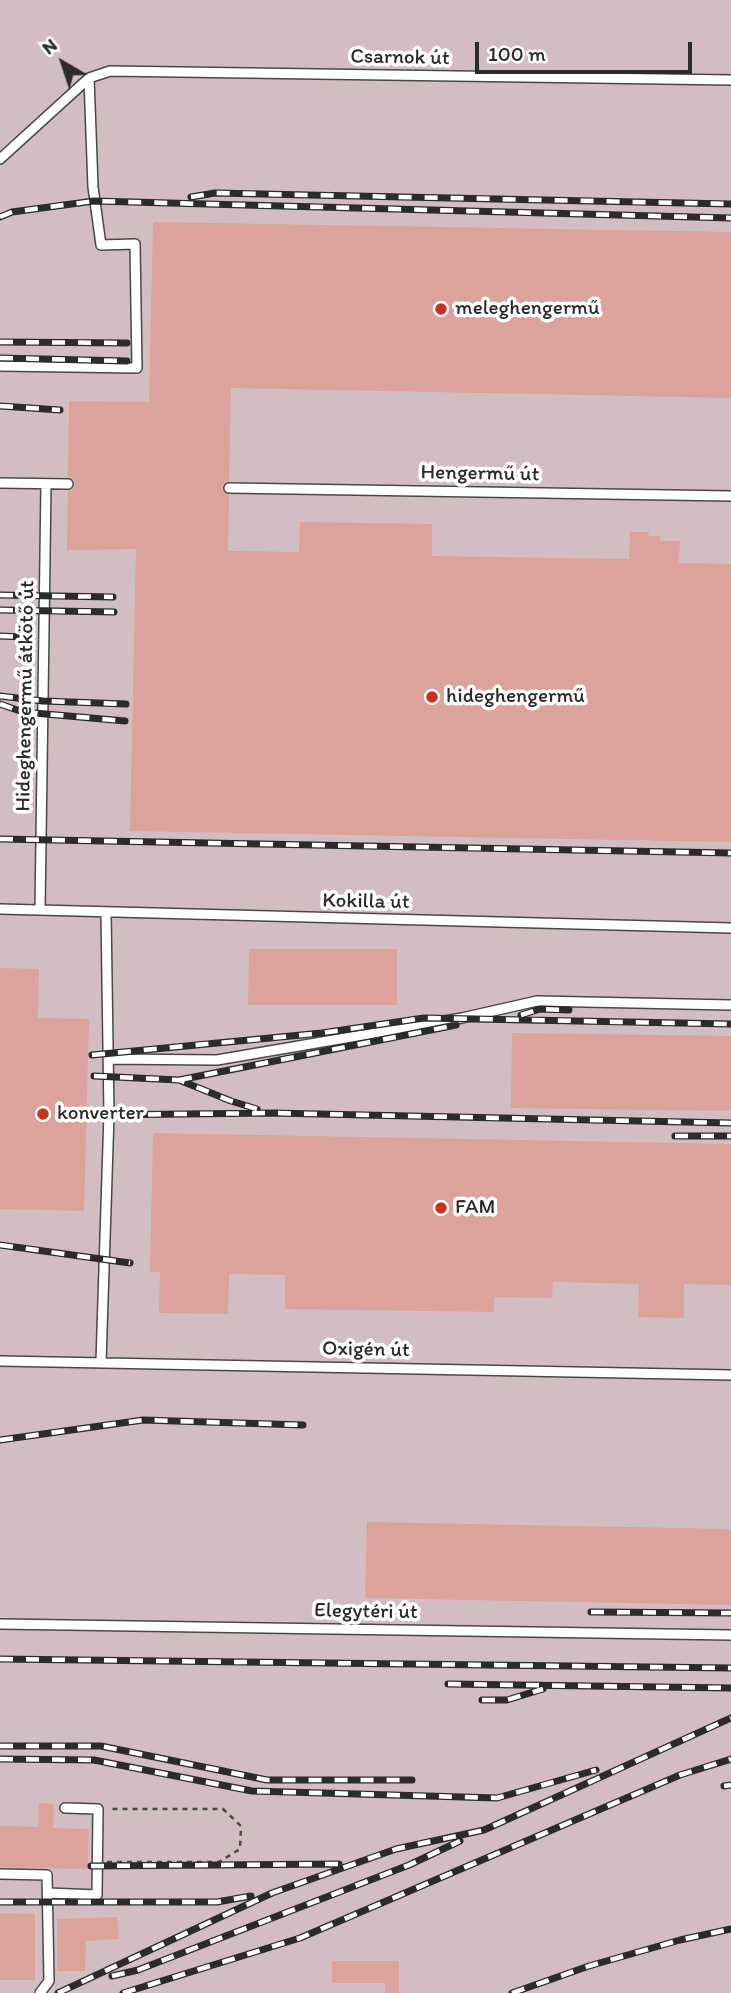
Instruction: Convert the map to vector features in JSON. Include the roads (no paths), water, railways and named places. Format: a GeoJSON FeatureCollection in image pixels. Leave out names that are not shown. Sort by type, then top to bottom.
{"type":"FeatureCollection","features":[{"type":"Feature","properties":{"kind":"lane","name":"Csarnok út"},"geometry":{"type":"LineString","coordinates":[[89,78],[110,71],[731,80]]}},
{"type":"Feature","properties":{"kind":"lane"},"geometry":{"type":"LineString","coordinates":[[0,159],[89,78]]}},
{"type":"Feature","properties":{"kind":"lane"},"geometry":{"type":"LineString","coordinates":[[0,366],[137,368],[135,244],[101,245],[93,187],[89,78]]}},
{"type":"Feature","properties":{"kind":"lane"},"geometry":{"type":"LineString","coordinates":[[0,483],[68,484]]}},
{"type":"Feature","properties":{"kind":"lane","name":"Hideghengermű átkötő út"},"geometry":{"type":"LineString","coordinates":[[40,910],[46,484]]}},
{"type":"Feature","properties":{"kind":"lane","name":"Hengermű út"},"geometry":{"type":"LineString","coordinates":[[229,488],[731,496]]}},
{"type":"Feature","properties":{"kind":"lane","name":"Kokilla út"},"geometry":{"type":"LineString","coordinates":[[0,909],[731,929]]}},
{"type":"Feature","properties":{"kind":"lane"},"geometry":{"type":"LineString","coordinates":[[101,1362],[110,1059],[106,912]]}},
{"type":"Feature","properties":{"kind":"lane"},"geometry":{"type":"LineString","coordinates":[[110,1059],[217,1060],[449,1021],[537,1001],[731,1005]]}},
{"type":"Feature","properties":{"kind":"lane","name":"Oxigén út"},"geometry":{"type":"LineString","coordinates":[[0,1361],[731,1375]]}},
{"type":"Feature","properties":{"kind":"lane","name":"Elegytéri út"},"geometry":{"type":"LineString","coordinates":[[0,1624],[731,1635]]}},
{"type":"Feature","properties":{"kind":"lane"},"geometry":{"type":"LineString","coordinates":[[48,1893],[97,1895],[98,1809],[65,1808]]}},
{"type":"Feature","properties":{"kind":"lane"},"geometry":{"type":"LineString","coordinates":[[0,1874],[47,1875],[49,1981],[40,1993]]}},
{"type":"Feature","properties":{"kind":"railway"},"geometry":{"type":"LineString","coordinates":[[191,197],[215,193],[731,204]]}},
{"type":"Feature","properties":{"kind":"railway"},"geometry":{"type":"LineString","coordinates":[[0,217],[12,212],[94,201],[731,218]]}},
{"type":"Feature","properties":{"kind":"railway"},"geometry":{"type":"LineString","coordinates":[[0,342],[127,343]]}},
{"type":"Feature","properties":{"kind":"railway"},"geometry":{"type":"LineString","coordinates":[[0,358],[127,361]]}},
{"type":"Feature","properties":{"kind":"railway"},"geometry":{"type":"LineString","coordinates":[[0,406],[60,410]]}},
{"type":"Feature","properties":{"kind":"railway"},"geometry":{"type":"LineString","coordinates":[[0,595],[113,597]]}},
{"type":"Feature","properties":{"kind":"railway"},"geometry":{"type":"LineString","coordinates":[[0,610],[114,612]]}},
{"type":"Feature","properties":{"kind":"railway"},"geometry":{"type":"LineString","coordinates":[[0,636],[23,637]]}},
{"type":"Feature","properties":{"kind":"railway"},"geometry":{"type":"LineString","coordinates":[[0,696],[43,701],[126,704]]}},
{"type":"Feature","properties":{"kind":"railway"},"geometry":{"type":"LineString","coordinates":[[0,704],[23,712],[125,721]]}},
{"type":"Feature","properties":{"kind":"railway"},"geometry":{"type":"LineString","coordinates":[[0,839],[731,853]]}},
{"type":"Feature","properties":{"kind":"railway"},"geometry":{"type":"LineString","coordinates":[[521,1015],[540,1009],[569,1010]]}},
{"type":"Feature","properties":{"kind":"railway"},"geometry":{"type":"LineString","coordinates":[[92,1055],[322,1033],[424,1018],[731,1024]]}},
{"type":"Feature","properties":{"kind":"railway"},"geometry":{"type":"LineString","coordinates":[[179,1080],[456,1025]]}},
{"type":"Feature","properties":{"kind":"railway"},"geometry":{"type":"LineString","coordinates":[[94,1076],[179,1080],[257,1109]]}},
{"type":"Feature","properties":{"kind":"railway"},"geometry":{"type":"LineString","coordinates":[[96,1115],[273,1113],[731,1123]]}},
{"type":"Feature","properties":{"kind":"railway"},"geometry":{"type":"LineString","coordinates":[[675,1136],[731,1136]]}},
{"type":"Feature","properties":{"kind":"railway"},"geometry":{"type":"LineString","coordinates":[[0,1245],[130,1263]]}},
{"type":"Feature","properties":{"kind":"railway"},"geometry":{"type":"LineString","coordinates":[[0,1440],[143,1420],[303,1425]]}},
{"type":"Feature","properties":{"kind":"railway"},"geometry":{"type":"LineString","coordinates":[[591,1612],[731,1613]]}},
{"type":"Feature","properties":{"kind":"railway"},"geometry":{"type":"LineString","coordinates":[[0,1659],[731,1668]]}},
{"type":"Feature","properties":{"kind":"railway"},"geometry":{"type":"LineString","coordinates":[[448,1684],[731,1688]]}},
{"type":"Feature","properties":{"kind":"railway"},"geometry":{"type":"LineString","coordinates":[[482,1700],[507,1700],[543,1689]]}},
{"type":"Feature","properties":{"kind":"railway"},"geometry":{"type":"LineString","coordinates":[[58,1993],[272,1893],[396,1849],[484,1830],[731,1718]]}},
{"type":"Feature","properties":{"kind":"railway"},"geometry":{"type":"LineString","coordinates":[[0,1746],[101,1746],[267,1780],[412,1780]]}},
{"type":"Feature","properties":{"kind":"railway"},"geometry":{"type":"LineString","coordinates":[[0,1759],[94,1760],[252,1791],[497,1798],[596,1770]]}},
{"type":"Feature","properties":{"kind":"railway"},"geometry":{"type":"LineString","coordinates":[[123,1993],[300,1938],[680,1775],[731,1759]]}},
{"type":"Feature","properties":{"kind":"railway"},"geometry":{"type":"LineString","coordinates":[[724,1786],[731,1785]]}},
{"type":"Feature","properties":{"kind":"railway"},"geometry":{"type":"LineString","coordinates":[[112,1976],[138,1970],[409,1865],[460,1841]]}},
{"type":"Feature","properties":{"kind":"railway"},"geometry":{"type":"LineString","coordinates":[[91,1866],[339,1864]]}},
{"type":"Feature","properties":{"kind":"railway"},"geometry":{"type":"LineString","coordinates":[[0,1902],[217,1902],[251,1896]]}},
{"type":"Feature","properties":{"kind":"railway"},"geometry":{"type":"LineString","coordinates":[[512,1993],[589,1966],[680,1940],[731,1929]]}},
{"type":"Feature","properties":{"kind":"place","name":"meleghengermű"},"geometry":{"type":"Point","coordinates":[441,309]}},
{"type":"Feature","properties":{"kind":"place","name":"hideghengermű"},"geometry":{"type":"Point","coordinates":[432,697]}},
{"type":"Feature","properties":{"kind":"place","name":"konverter"},"geometry":{"type":"Point","coordinates":[43,1114]}},
{"type":"Feature","properties":{"kind":"place","name":"FAM"},"geometry":{"type":"Point","coordinates":[441,1208]}}]}
